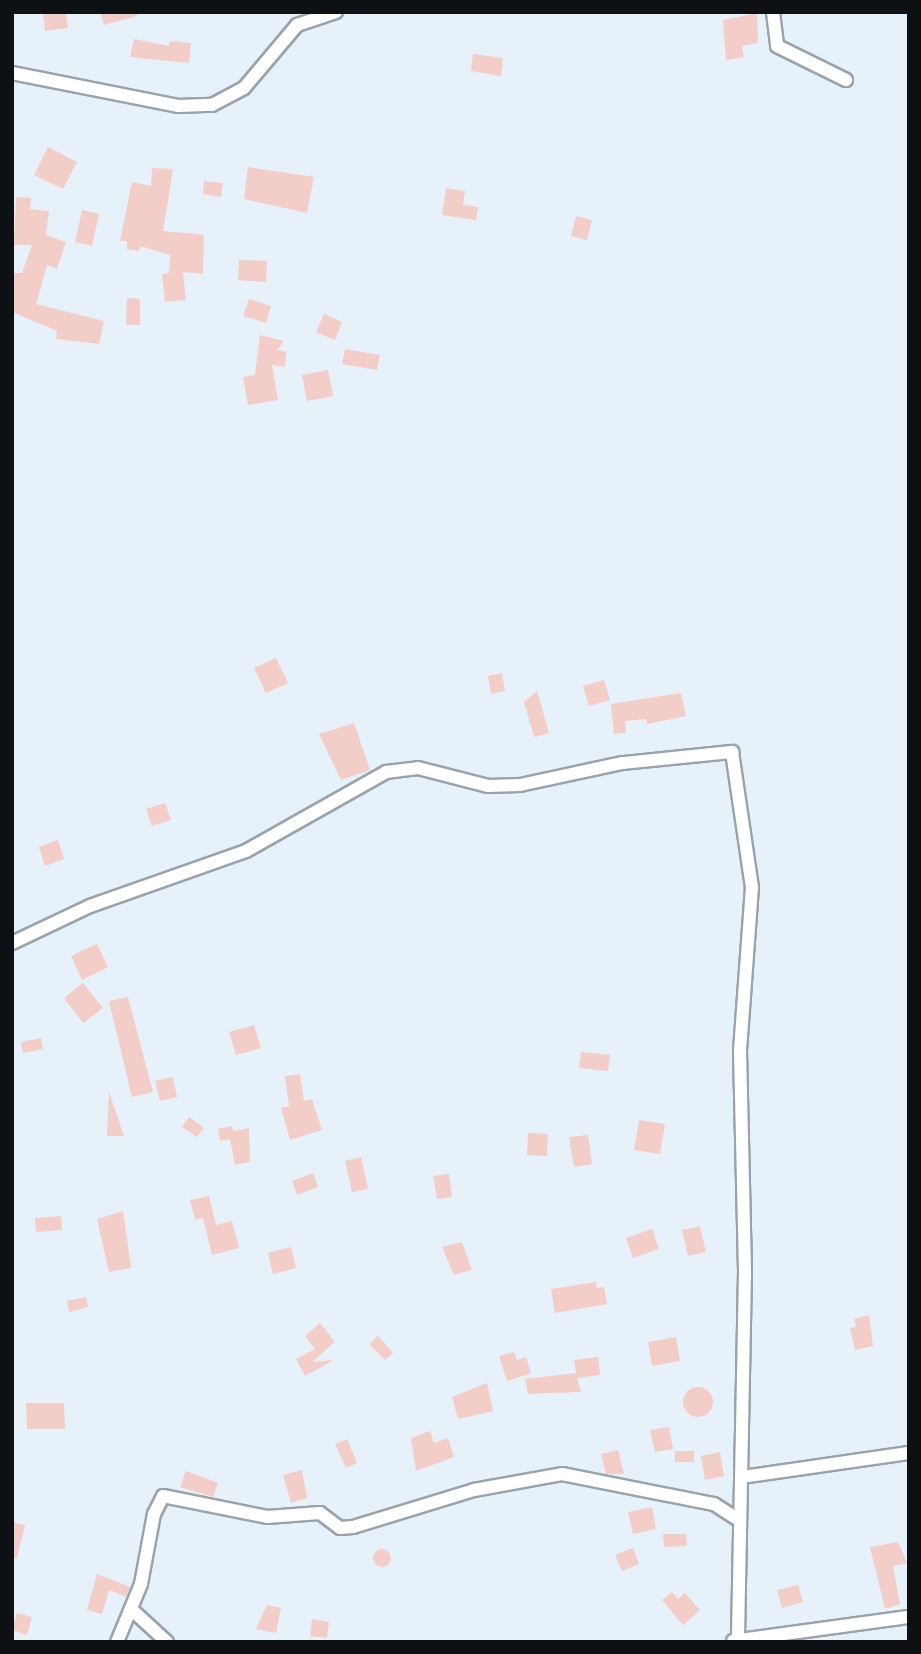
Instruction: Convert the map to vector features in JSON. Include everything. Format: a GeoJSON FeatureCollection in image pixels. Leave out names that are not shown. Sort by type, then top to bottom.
{"type":"FeatureCollection","features":[{"type":"Feature","properties":{"kind":"street"},"geometry":{"type":"LineString","coordinates":[[12,73],[178,106],[212,105],[244,88],[297,25],[336,12]]}},
{"type":"Feature","properties":{"kind":"street"},"geometry":{"type":"LineString","coordinates":[[773,12],[777,46],[846,80]]}},
{"type":"Feature","properties":{"kind":"street"},"geometry":{"type":"LineString","coordinates":[[12,943],[90,906],[246,851],[386,772],[418,768],[488,786],[520,785],[623,764],[733,752],[752,887],[740,1051],[745,1272],[736,1641],[909,1617]]}},
{"type":"Feature","properties":{"kind":"street"},"geometry":{"type":"LineString","coordinates":[[742,1477],[909,1453]]}},
{"type":"Feature","properties":{"kind":"street"},"geometry":{"type":"LineString","coordinates":[[117,1642],[131,1609],[157,1502],[171,1495],[191,1505],[267,1517],[320,1513],[340,1528],[353,1527],[490,1485],[562,1474],[714,1504],[739,1520]]}},
{"type":"Feature","properties":{"kind":"street"},"geometry":{"type":"LineString","coordinates":[[131,1609],[167,1642]]}},
{"type":"Feature","properties":{"kind":"building"},"geometry":{"type":"Polygon","coordinates":[[[43,12],[66,12],[68,28],[45,31],[43,12]]]}},
{"type":"Feature","properties":{"kind":"building"},"geometry":{"type":"Polygon","coordinates":[[[100,12],[137,12],[137,16],[104,25],[100,12]]]}},
{"type":"Feature","properties":{"kind":"building"},"geometry":{"type":"Polygon","coordinates":[[[757,13],[758,43],[742,46],[744,57],[726,60],[723,20],[757,13]]]}},
{"type":"Feature","properties":{"kind":"building"},"geometry":{"type":"Polygon","coordinates":[[[134,39],[169,46],[170,41],[191,43],[189,63],[130,57],[134,39]]]}},
{"type":"Feature","properties":{"kind":"building"},"geometry":{"type":"Polygon","coordinates":[[[473,54],[503,58],[501,76],[471,71],[473,54]]]}},
{"type":"Feature","properties":{"kind":"building"},"geometry":{"type":"Polygon","coordinates":[[[48,147],[77,162],[63,189],[34,175],[48,147]]]}},
{"type":"Feature","properties":{"kind":"building"},"geometry":{"type":"Polygon","coordinates":[[[248,167],[314,177],[307,213],[244,199],[248,167]]]}},
{"type":"Feature","properties":{"kind":"building"},"geometry":{"type":"Polygon","coordinates":[[[152,168],[173,169],[163,231],[204,235],[203,274],[183,272],[186,300],[165,302],[162,274],[169,273],[170,255],[140,246],[139,251],[127,249],[127,241],[120,241],[132,182],[151,186],[152,168]]]}},
{"type":"Feature","properties":{"kind":"building"},"geometry":{"type":"Polygon","coordinates":[[[204,181],[223,183],[221,197],[203,194],[204,181]]]}},
{"type":"Feature","properties":{"kind":"building"},"geometry":{"type":"Polygon","coordinates":[[[446,188],[465,191],[463,205],[478,207],[476,220],[442,215],[446,188]]]}},
{"type":"Feature","properties":{"kind":"building"},"geometry":{"type":"Polygon","coordinates":[[[16,197],[31,198],[30,209],[49,211],[46,235],[66,242],[57,269],[47,265],[36,304],[104,321],[99,344],[56,339],[57,331],[12,312],[12,273],[22,273],[32,245],[14,245],[16,197]]]}},
{"type":"Feature","properties":{"kind":"building"},"geometry":{"type":"Polygon","coordinates":[[[82,210],[99,214],[92,246],[75,242],[82,210]]]}},
{"type":"Feature","properties":{"kind":"building"},"geometry":{"type":"Polygon","coordinates":[[[576,216],[592,220],[587,240],[571,236],[576,216]]]}},
{"type":"Feature","properties":{"kind":"building"},"geometry":{"type":"Polygon","coordinates":[[[239,260],[267,261],[266,282],[238,280],[239,260]]]}},
{"type":"Feature","properties":{"kind":"building"},"geometry":{"type":"Polygon","coordinates":[[[127,298],[140,299],[140,325],[126,325],[127,298]]]}},
{"type":"Feature","properties":{"kind":"building"},"geometry":{"type":"Polygon","coordinates":[[[249,299],[271,306],[266,323],[243,316],[249,299]]]}},
{"type":"Feature","properties":{"kind":"building"},"geometry":{"type":"Polygon","coordinates":[[[324,314],[342,322],[335,340],[316,332],[324,314]]]}},
{"type":"Feature","properties":{"kind":"building"},"geometry":{"type":"Polygon","coordinates":[[[260,335],[284,341],[277,350],[286,352],[285,367],[272,365],[278,400],[248,405],[243,377],[255,375],[260,335]]]}},
{"type":"Feature","properties":{"kind":"building"},"geometry":{"type":"Polygon","coordinates":[[[345,349],[380,355],[377,370],[342,364],[345,349]]]}},
{"type":"Feature","properties":{"kind":"building"},"geometry":{"type":"Polygon","coordinates":[[[328,370],[333,396],[307,401],[302,375],[328,370]]]}},
{"type":"Feature","properties":{"kind":"building"},"geometry":{"type":"Polygon","coordinates":[[[276,658],[288,683],[266,693],[254,668],[276,658]]]}},
{"type":"Feature","properties":{"kind":"building"},"geometry":{"type":"Polygon","coordinates":[[[502,673],[505,691],[491,694],[488,676],[502,673]]]}},
{"type":"Feature","properties":{"kind":"building"},"geometry":{"type":"Polygon","coordinates":[[[604,680],[610,700],[589,706],[583,686],[604,680]]]}},
{"type":"Feature","properties":{"kind":"building"},"geometry":{"type":"Polygon","coordinates":[[[537,691],[549,733],[534,737],[524,702],[537,691]]]}},
{"type":"Feature","properties":{"kind":"building"},"geometry":{"type":"Polygon","coordinates":[[[681,693],[686,716],[647,724],[646,719],[625,721],[626,733],[614,734],[611,704],[681,693]]]}},
{"type":"Feature","properties":{"kind":"building"},"geometry":{"type":"Polygon","coordinates":[[[354,723],[370,770],[341,780],[319,734],[354,723]]]}},
{"type":"Feature","properties":{"kind":"building"},"geometry":{"type":"Polygon","coordinates":[[[165,803],[171,820],[152,826],[146,809],[165,803]]]}},
{"type":"Feature","properties":{"kind":"building"},"geometry":{"type":"Polygon","coordinates":[[[58,840],[64,859],[45,866],[39,847],[58,840]]]}},
{"type":"Feature","properties":{"kind":"building"},"geometry":{"type":"Polygon","coordinates":[[[97,944],[108,967],[82,980],[71,956],[97,944]]]}},
{"type":"Feature","properties":{"kind":"building"},"geometry":{"type":"Polygon","coordinates":[[[83,983],[103,1008],[83,1023],[64,998],[83,983]]]}},
{"type":"Feature","properties":{"kind":"building"},"geometry":{"type":"Polygon","coordinates":[[[128,997],[153,1092],[132,1097],[109,1001],[128,997]]]}},
{"type":"Feature","properties":{"kind":"building"},"geometry":{"type":"Polygon","coordinates":[[[254,1025],[261,1048],[236,1055],[229,1032],[254,1025]]]}},
{"type":"Feature","properties":{"kind":"building"},"geometry":{"type":"Polygon","coordinates":[[[41,1038],[43,1049],[23,1053],[21,1042],[41,1038]]]}},
{"type":"Feature","properties":{"kind":"building"},"geometry":{"type":"Polygon","coordinates":[[[581,1052],[610,1055],[608,1071],[579,1068],[581,1052]]]}},
{"type":"Feature","properties":{"kind":"building"},"geometry":{"type":"Polygon","coordinates":[[[300,1074],[304,1101],[312,1099],[322,1130],[290,1140],[281,1108],[289,1106],[285,1076],[300,1074]]]}},
{"type":"Feature","properties":{"kind":"building"},"geometry":{"type":"Polygon","coordinates":[[[173,1077],[177,1097],[160,1101],[155,1081],[173,1077]]]}},
{"type":"Feature","properties":{"kind":"building"},"geometry":{"type":"Polygon","coordinates":[[[109,1092],[124,1136],[107,1136],[109,1092]]]}},
{"type":"Feature","properties":{"kind":"building"},"geometry":{"type":"Polygon","coordinates":[[[189,1117],[204,1128],[197,1137],[182,1127],[189,1117]]]}},
{"type":"Feature","properties":{"kind":"building"},"geometry":{"type":"Polygon","coordinates":[[[639,1120],[665,1124],[660,1154],[634,1150],[639,1120]]]}},
{"type":"Feature","properties":{"kind":"building"},"geometry":{"type":"Polygon","coordinates":[[[232,1126],[233,1131],[249,1128],[250,1162],[235,1165],[230,1139],[220,1141],[218,1129],[232,1126]]]}},
{"type":"Feature","properties":{"kind":"building"},"geometry":{"type":"Polygon","coordinates":[[[528,1133],[548,1134],[547,1156],[527,1155],[528,1133]]]}},
{"type":"Feature","properties":{"kind":"building"},"geometry":{"type":"Polygon","coordinates":[[[588,1135],[592,1164],[574,1167],[569,1137],[588,1135]]]}},
{"type":"Feature","properties":{"kind":"building"},"geometry":{"type":"Polygon","coordinates":[[[361,1157],[368,1189],[352,1192],[345,1161],[361,1157]]]}},
{"type":"Feature","properties":{"kind":"building"},"geometry":{"type":"Polygon","coordinates":[[[313,1173],[318,1187],[297,1195],[292,1181],[313,1173]]]}},
{"type":"Feature","properties":{"kind":"building"},"geometry":{"type":"Polygon","coordinates":[[[449,1174],[452,1197],[437,1199],[433,1176],[449,1174]]]}},
{"type":"Feature","properties":{"kind":"building"},"geometry":{"type":"Polygon","coordinates":[[[209,1196],[216,1225],[232,1221],[239,1248],[212,1255],[203,1218],[195,1220],[190,1200],[209,1196]]]}},
{"type":"Feature","properties":{"kind":"building"},"geometry":{"type":"Polygon","coordinates":[[[123,1211],[131,1268],[109,1272],[97,1219],[123,1211]]]}},
{"type":"Feature","properties":{"kind":"building"},"geometry":{"type":"Polygon","coordinates":[[[61,1216],[62,1230],[36,1232],[35,1218],[61,1216]]]}},
{"type":"Feature","properties":{"kind":"building"},"geometry":{"type":"Polygon","coordinates":[[[700,1226],[706,1252],[688,1256],[682,1230],[700,1226]]]}},
{"type":"Feature","properties":{"kind":"building"},"geometry":{"type":"Polygon","coordinates":[[[652,1229],[659,1249],[633,1258],[626,1238],[652,1229]]]}},
{"type":"Feature","properties":{"kind":"building"},"geometry":{"type":"Polygon","coordinates":[[[462,1242],[472,1270],[454,1275],[442,1247],[462,1242]]]}},
{"type":"Feature","properties":{"kind":"building"},"geometry":{"type":"Polygon","coordinates":[[[291,1247],[296,1268],[273,1274],[268,1253],[291,1247]]]}},
{"type":"Feature","properties":{"kind":"building"},"geometry":{"type":"Polygon","coordinates":[[[596,1282],[597,1288],[604,1287],[607,1304],[555,1313],[551,1289],[596,1282]]]}},
{"type":"Feature","properties":{"kind":"building"},"geometry":{"type":"Polygon","coordinates":[[[86,1297],[88,1307],[69,1312],[67,1301],[86,1297]]]}},
{"type":"Feature","properties":{"kind":"building"},"geometry":{"type":"Polygon","coordinates":[[[869,1315],[873,1346],[855,1350],[850,1328],[856,1327],[854,1319],[869,1315]]]}},
{"type":"Feature","properties":{"kind":"building"},"geometry":{"type":"Polygon","coordinates":[[[320,1323],[335,1342],[312,1362],[334,1360],[305,1376],[296,1359],[315,1349],[305,1336],[320,1323]]]}},
{"type":"Feature","properties":{"kind":"building"},"geometry":{"type":"Polygon","coordinates":[[[378,1336],[393,1353],[385,1360],[369,1344],[378,1336]]]}},
{"type":"Feature","properties":{"kind":"building"},"geometry":{"type":"Polygon","coordinates":[[[676,1337],[680,1361],[652,1366],[648,1342],[676,1337]]]}},
{"type":"Feature","properties":{"kind":"building"},"geometry":{"type":"Polygon","coordinates":[[[514,1352],[517,1360],[526,1357],[531,1373],[507,1381],[499,1356],[514,1352]]]}},
{"type":"Feature","properties":{"kind":"building"},"geometry":{"type":"Polygon","coordinates":[[[598,1357],[600,1375],[577,1378],[581,1392],[528,1394],[525,1379],[576,1373],[574,1360],[598,1357]]]}},
{"type":"Feature","properties":{"kind":"building"},"geometry":{"type":"Polygon","coordinates":[[[487,1383],[493,1411],[458,1419],[452,1397],[487,1383]]]}},
{"type":"Feature","properties":{"kind":"building"},"geometry":{"type":"Polygon","coordinates":[[[698,1387],[709,1391],[713,1402],[709,1413],[698,1417],[687,1413],[683,1402],[687,1391],[698,1387]]]}},
{"type":"Feature","properties":{"kind":"building"},"geometry":{"type":"Polygon","coordinates":[[[26,1403],[64,1403],[65,1429],[27,1429],[26,1403]]]}},
{"type":"Feature","properties":{"kind":"building"},"geometry":{"type":"Polygon","coordinates":[[[669,1427],[673,1449],[655,1452],[650,1430],[669,1427]]]}},
{"type":"Feature","properties":{"kind":"building"},"geometry":{"type":"Polygon","coordinates":[[[430,1431],[434,1443],[448,1438],[454,1457],[416,1471],[411,1438],[430,1431]]]}},
{"type":"Feature","properties":{"kind":"building"},"geometry":{"type":"Polygon","coordinates":[[[347,1439],[357,1463],[346,1468],[335,1444],[347,1439]]]}},
{"type":"Feature","properties":{"kind":"building"},"geometry":{"type":"Polygon","coordinates":[[[618,1450],[624,1474],[606,1474],[601,1454],[618,1450]]]}},
{"type":"Feature","properties":{"kind":"building"},"geometry":{"type":"Polygon","coordinates":[[[675,1451],[694,1451],[694,1462],[675,1462],[675,1451]]]}},
{"type":"Feature","properties":{"kind":"building"},"geometry":{"type":"Polygon","coordinates":[[[720,1452],[724,1476],[705,1480],[701,1456],[720,1452]]]}},
{"type":"Feature","properties":{"kind":"building"},"geometry":{"type":"Polygon","coordinates":[[[302,1470],[307,1498],[291,1503],[283,1475],[302,1470]]]}},
{"type":"Feature","properties":{"kind":"building"},"geometry":{"type":"Polygon","coordinates":[[[186,1471],[218,1483],[213,1497],[180,1487],[186,1471]]]}},
{"type":"Feature","properties":{"kind":"building"},"geometry":{"type":"Polygon","coordinates":[[[652,1507],[656,1529],[633,1534],[628,1512],[652,1507]]]}},
{"type":"Feature","properties":{"kind":"building"},"geometry":{"type":"Polygon","coordinates":[[[12,1522],[25,1525],[17,1558],[12,1558],[12,1522]]]}},
{"type":"Feature","properties":{"kind":"building"},"geometry":{"type":"Polygon","coordinates":[[[663,1534],[686,1534],[687,1546],[664,1547],[663,1534]]]}},
{"type":"Feature","properties":{"kind":"building"},"geometry":{"type":"Polygon","coordinates":[[[898,1542],[907,1563],[893,1566],[900,1604],[885,1609],[870,1547],[898,1542]]]}},
{"type":"Feature","properties":{"kind":"building"},"geometry":{"type":"Polygon","coordinates":[[[633,1548],[639,1564],[622,1571],[615,1555],[633,1548]]]}},
{"type":"Feature","properties":{"kind":"building"},"geometry":{"type":"Polygon","coordinates":[[[382,1549],[388,1552],[391,1558],[388,1564],[382,1567],[376,1564],[373,1558],[376,1552],[382,1549]]]}},
{"type":"Feature","properties":{"kind":"building"},"geometry":{"type":"Polygon","coordinates":[[[97,1574],[130,1587],[126,1597],[109,1590],[102,1614],[87,1610],[97,1574]]]}},
{"type":"Feature","properties":{"kind":"building"},"geometry":{"type":"Polygon","coordinates":[[[798,1585],[803,1602],[782,1608],[777,1590],[798,1585]]]}},
{"type":"Feature","properties":{"kind":"building"},"geometry":{"type":"Polygon","coordinates":[[[672,1592],[678,1599],[685,1593],[700,1610],[683,1625],[662,1600],[672,1592]]]}},
{"type":"Feature","properties":{"kind":"building"},"geometry":{"type":"Polygon","coordinates":[[[267,1605],[281,1608],[276,1633],[256,1629],[267,1605]]]}},
{"type":"Feature","properties":{"kind":"building"},"geometry":{"type":"Polygon","coordinates":[[[17,1613],[32,1617],[27,1635],[12,1630],[17,1613]]]}},
{"type":"Feature","properties":{"kind":"building"},"geometry":{"type":"Polygon","coordinates":[[[312,1619],[329,1622],[327,1638],[310,1636],[312,1619]]]}}]}
